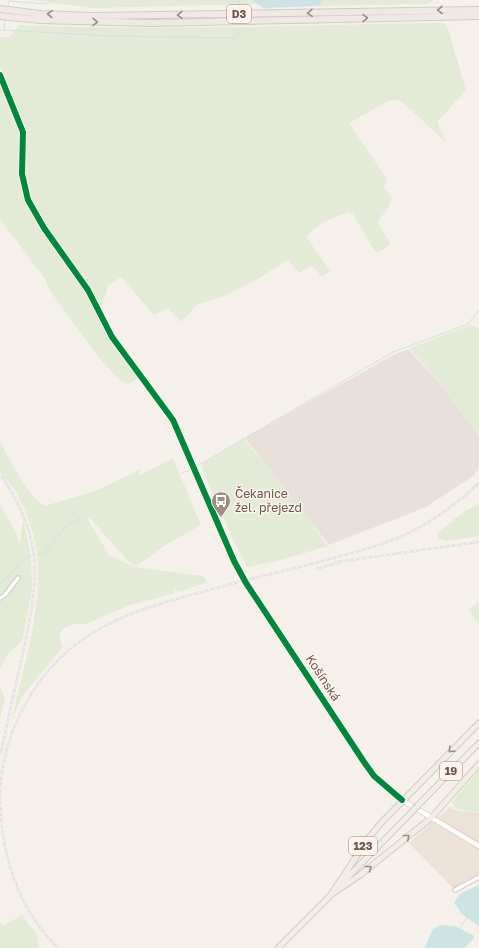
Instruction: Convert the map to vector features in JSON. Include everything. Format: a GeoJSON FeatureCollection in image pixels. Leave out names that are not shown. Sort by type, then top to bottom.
{"type":"FeatureCollection","features":[{"type":"Feature","properties":{"kind":"highway","name":"D3"},"geometry":{"type":"LineString","coordinates":[[0,10],[40,14],[93,16],[479,10]]}},
{"type":"Feature","properties":{"kind":"highway","name":"D3"},"geometry":{"type":"LineString","coordinates":[[0,16],[78,22],[151,23],[479,16]]}},
{"type":"Feature","properties":{"kind":"main road"},"geometry":{"type":"LineString","coordinates":[[402,800],[479,723]]}},
{"type":"Feature","properties":{"kind":"main road","name":"19"},"geometry":{"type":"LineString","coordinates":[[278,948],[479,743]]}},
{"type":"Feature","properties":{"kind":"main road"},"geometry":{"type":"LineString","coordinates":[[431,818],[479,764]]}},
{"type":"Feature","properties":{"kind":"main road","name":"Košínská"},"geometry":{"type":"LineString","coordinates":[[402,800],[479,846]]}},
{"type":"Feature","properties":{"kind":"main road","name":"123"},"geometry":{"type":"LineString","coordinates":[[330,896],[368,839],[402,800]]}},
{"type":"Feature","properties":{"kind":"main road","name":"123"},"geometry":{"type":"LineString","coordinates":[[330,896],[365,871],[431,818]]}},
{"type":"Feature","properties":{"kind":"street","name":"Košínská"},"geometry":{"type":"LineString","coordinates":[[0,75],[24,132],[22,174],[28,200],[44,228],[88,290],[112,337],[173,420],[234,561],[246,583],[364,762],[378,780],[402,800]]}},
{"type":"Feature","properties":{"kind":"street"},"geometry":{"type":"LineString","coordinates":[[0,598],[5,595],[18,578]]}},
{"type":"Feature","properties":{"kind":"street"},"geometry":{"type":"LineString","coordinates":[[455,890],[479,877]]}},
{"type":"Feature","properties":{"kind":"shaded area"},"geometry":{"type":"Polygon","coordinates":[[[252,0],[324,0],[318,6],[263,8],[252,0]]]}},
{"type":"Feature","properties":{"kind":"shaded area"},"geometry":{"type":"Polygon","coordinates":[[[408,349],[443,387],[479,435],[479,467],[473,476],[426,507],[329,545],[245,438],[393,355],[408,349]]]}},
{"type":"Feature","properties":{"kind":"shaded area"},"geometry":{"type":"Polygon","coordinates":[[[451,806],[452,809],[459,811],[479,813],[479,878],[463,889],[452,887],[409,843],[451,806]]]}},
{"type":"Feature","properties":{"kind":"shaded area"},"geometry":{"type":"Polygon","coordinates":[[[479,885],[479,926],[463,915],[454,903],[460,894],[479,885]]]}},
{"type":"Feature","properties":{"kind":"shaded area"},"geometry":{"type":"Polygon","coordinates":[[[441,925],[455,926],[473,935],[474,938],[464,948],[424,948],[433,929],[441,925]]]}},
{"type":"Feature","properties":{"kind":"green space"},"geometry":{"type":"Polygon","coordinates":[[[31,0],[252,0],[258,4],[93,8],[31,0]]]}},
{"type":"Feature","properties":{"kind":"green space"},"geometry":{"type":"Polygon","coordinates":[[[324,0],[433,1],[427,4],[318,6],[324,0]]]}},
{"type":"Feature","properties":{"kind":"green space"},"geometry":{"type":"Polygon","coordinates":[[[445,23],[466,90],[437,122],[446,142],[400,100],[388,101],[349,123],[387,179],[384,187],[392,198],[389,207],[377,222],[390,243],[385,249],[378,252],[374,250],[353,214],[349,212],[327,221],[307,236],[330,271],[322,277],[312,265],[299,273],[288,260],[256,280],[224,296],[198,304],[181,322],[168,308],[154,315],[121,277],[108,286],[102,306],[98,311],[111,338],[138,376],[134,381],[127,384],[119,379],[99,356],[75,326],[49,289],[45,279],[0,219],[0,86],[2,89],[9,89],[0,66],[0,37],[10,37],[19,25],[175,28],[445,23]]]}},
{"type":"Feature","properties":{"kind":"green space"},"geometry":{"type":"Polygon","coordinates":[[[470,325],[479,328],[479,434],[442,385],[409,348],[470,325]]]}},
{"type":"Feature","properties":{"kind":"green space"},"geometry":{"type":"Polygon","coordinates":[[[244,439],[288,492],[328,546],[277,561],[247,567],[233,540],[201,467],[203,463],[244,439]]]}},
{"type":"Feature","properties":{"kind":"green space"},"geometry":{"type":"Polygon","coordinates":[[[0,441],[26,487],[39,502],[45,506],[98,490],[141,469],[138,476],[173,458],[201,525],[169,543],[136,566],[128,561],[89,517],[88,520],[109,555],[134,567],[203,576],[208,582],[178,592],[174,588],[175,593],[130,605],[86,624],[78,623],[64,629],[59,635],[63,647],[23,695],[12,719],[36,607],[38,562],[35,542],[27,514],[14,489],[0,469],[0,441]]]}},
{"type":"Feature","properties":{"kind":"green space"},"geometry":{"type":"Polygon","coordinates":[[[0,504],[20,543],[23,520],[31,556],[32,591],[22,641],[8,654],[0,668],[0,504]]]}},
{"type":"Feature","properties":{"kind":"green space"},"geometry":{"type":"Polygon","coordinates":[[[479,504],[479,536],[445,541],[438,538],[437,534],[452,521],[462,513],[479,504]]]}},
{"type":"Feature","properties":{"kind":"green space"},"geometry":{"type":"Polygon","coordinates":[[[479,602],[479,625],[469,610],[479,602]]]}},
{"type":"Feature","properties":{"kind":"green space"},"geometry":{"type":"Polygon","coordinates":[[[0,686],[5,699],[0,718],[0,686]]]}},
{"type":"Feature","properties":{"kind":"green space"},"geometry":{"type":"Polygon","coordinates":[[[479,770],[479,812],[471,812],[455,808],[452,802],[479,770]]]}},
{"type":"Feature","properties":{"kind":"green space"},"geometry":{"type":"Polygon","coordinates":[[[22,915],[37,935],[39,948],[0,948],[0,923],[3,926],[22,915]]]}},
{"type":"Feature","properties":{"kind":"waterway"},"geometry":{"type":"LineString","coordinates":[[8,7],[9,1],[48,4],[51,0]]}},
{"type":"Feature","properties":{"kind":"waterway"},"geometry":{"type":"LineString","coordinates":[[239,7],[240,0]]}},
{"type":"Feature","properties":{"kind":"waterway"},"geometry":{"type":"LineString","coordinates":[[0,30],[4,30],[5,21]]}},
{"type":"Feature","properties":{"kind":"waterway"},"geometry":{"type":"LineString","coordinates":[[4,30],[109,36],[236,38],[239,32]]}},
{"type":"Feature","properties":{"kind":"waterway"},"geometry":{"type":"LineString","coordinates":[[197,466],[393,352],[468,324],[479,310]]}},
{"type":"Feature","properties":{"kind":"waterway"},"geometry":{"type":"LineString","coordinates":[[182,473],[191,469]]}},
{"type":"Feature","properties":{"kind":"waterway"},"geometry":{"type":"LineString","coordinates":[[38,555],[44,553],[67,525],[80,519]]}},
{"type":"Feature","properties":{"kind":"waterway"},"geometry":{"type":"LineString","coordinates":[[24,559],[31,556]]}},
{"type":"Feature","properties":{"kind":"waterway"},"geometry":{"type":"LineString","coordinates":[[0,584],[16,569],[19,563]]}},
{"type":"Feature","properties":{"kind":"waterway"},"geometry":{"type":"LineString","coordinates":[[459,929],[467,918]]}},
{"type":"Feature","properties":{"kind":"railway"},"geometry":{"type":"LineString","coordinates":[[0,474],[14,496],[31,538],[35,579],[29,623],[1,753]]}},
{"type":"Feature","properties":{"kind":"railway"},"geometry":{"type":"LineString","coordinates":[[58,948],[44,932],[22,897],[8,857],[3,836],[1,815],[0,794],[2,770],[8,746],[21,712],[43,676],[62,656],[82,640],[104,626],[152,606],[367,549],[388,542],[409,533],[430,521],[451,507],[479,483]]}},
{"type":"Feature","properties":{"kind":"railway"},"geometry":{"type":"LineString","coordinates":[[336,562],[479,542]]}},
{"type":"Feature","properties":{"kind":"railway"},"geometry":{"type":"LineString","coordinates":[[316,569],[341,562]]}},
{"type":"Feature","properties":{"kind":"cycle path"},"geometry":{"type":"LineString","coordinates":[[0,75],[23,132],[22,174],[28,200],[44,228],[88,290],[112,337],[173,420],[234,561],[246,583],[374,776],[402,800]]}},
{"type":"Feature","properties":{"kind":"place","name":"Čekanice žel. přejezd"},"geometry":{"type":"Point","coordinates":[221,518]}}]}
